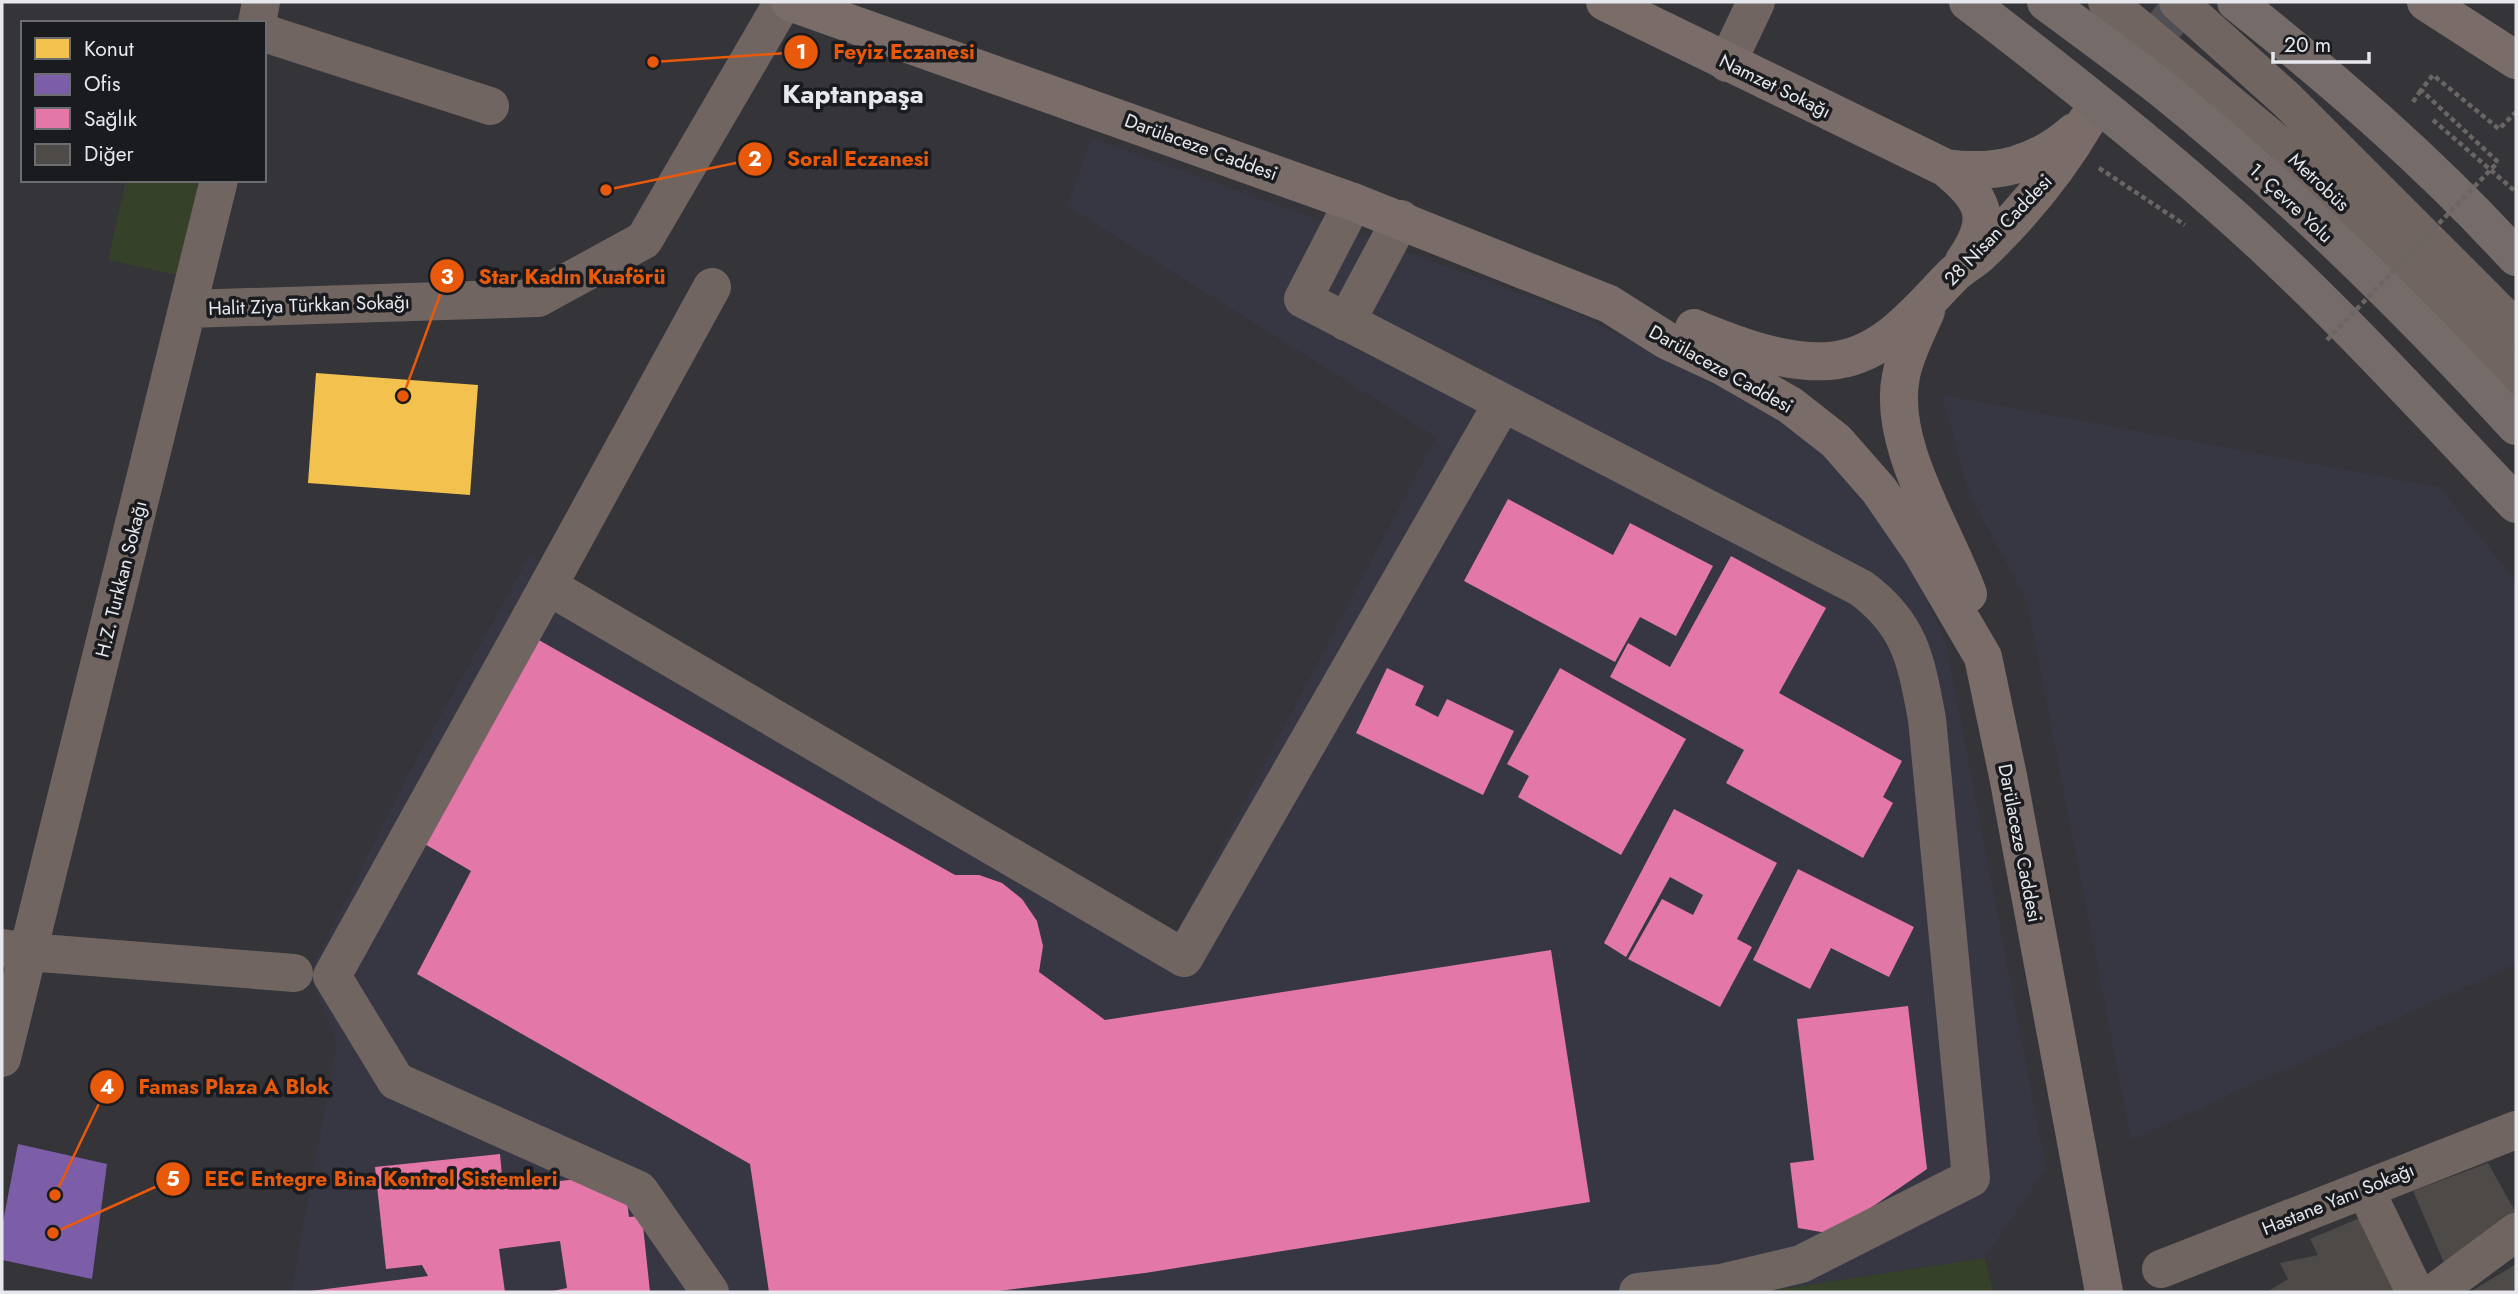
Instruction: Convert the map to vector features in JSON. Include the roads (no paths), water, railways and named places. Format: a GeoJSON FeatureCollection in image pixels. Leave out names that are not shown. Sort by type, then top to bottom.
{"type":"FeatureCollection","features":[{"type":"Feature","properties":{"kind":"highway"},"geometry":{"type":"LineString","coordinates":[[1968,2],[2084,92],[2237,222],[2386,368],[2516,504]]}},
{"type":"Feature","properties":{"kind":"highway","name":"1. Çevre Yolu"},"geometry":{"type":"LineString","coordinates":[[2046,2],[2161,88],[2234,150],[2420,324],[2516,426]]}},
{"type":"Feature","properties":{"kind":"highway"},"geometry":{"type":"LineString","coordinates":[[2236,2],[2335,80],[2440,177],[2516,257]]}},
{"type":"Feature","properties":{"kind":"highway"},"geometry":{"type":"LineString","coordinates":[[2440,177],[2483,201],[2516,224]]}},
{"type":"Feature","properties":{"kind":"main road","name":"Darülaceze Caddesi"},"geometry":{"type":"LineString","coordinates":[[790,2],[1401,219],[1609,304],[1666,340],[1722,366],[1790,405],[1836,442],[1886,500],[1921,551],[1983,657],[2008,776],[2104,1292]]}},
{"type":"Feature","properties":{"kind":"main road","name":"Namzet Sokağı"},"geometry":{"type":"LineString","coordinates":[[1605,2],[1946,168],[1978,198],[1983,215],[1968,255],[1942,288]]}},
{"type":"Feature","properties":{"kind":"main road"},"geometry":{"type":"LineString","coordinates":[[2426,2],[2516,60]]}},
{"type":"Feature","properties":{"kind":"main road","name":"Namzet Sokağı"},"geometry":{"type":"LineString","coordinates":[[1946,168],[1984,172],[2012,167],[2044,155],[2078,136]]}},
{"type":"Feature","properties":{"kind":"main road","name":"28 Nisan Caddesi"},"geometry":{"type":"LineString","coordinates":[[1609,304],[1664,315],[1738,346],[1786,357],[1829,361],[1858,353],[1885,340],[2001,232],[2046,182],[2078,136]]}},
{"type":"Feature","properties":{"kind":"main road"},"geometry":{"type":"LineString","coordinates":[[1942,288],[1900,377],[1903,434],[1912,463],[1973,608],[1983,657]]}},
{"type":"Feature","properties":{"kind":"street"},"geometry":{"type":"LineString","coordinates":[[257,21],[261,2]]}},
{"type":"Feature","properties":{"kind":"street","name":"Halit Ziya Türkkan Sokağı"},"geometry":{"type":"LineString","coordinates":[[188,309],[538,298],[643,240],[783,2]]}},
{"type":"Feature","properties":{"kind":"street"},"geometry":{"type":"LineString","coordinates":[[1727,63],[1756,2]]}},
{"type":"Feature","properties":{"kind":"street","name":"Metrobüs"},"geometry":{"type":"LineString","coordinates":[[2107,2],[2285,150],[2381,241],[2516,377]]}},
{"type":"Feature","properties":{"kind":"street","name":"Metrobüs"},"geometry":{"type":"LineString","coordinates":[[2178,2],[2286,99],[2516,329]]}},
{"type":"Feature","properties":{"kind":"street"},"geometry":{"type":"LineString","coordinates":[[266,34],[490,106]]}},
{"type":"Feature","properties":{"kind":"street","name":"H.Z. Turkkan Sokağı"},"geometry":{"type":"LineString","coordinates":[[2,1058],[15,950],[188,309],[219,182]]}},
{"type":"Feature","properties":{"kind":"street"},"geometry":{"type":"LineString","coordinates":[[1353,202],[1303,299],[1861,588],[1884,605],[1904,632],[1917,664],[1927,719],[1971,1178],[1801,1264],[1721,1283],[1638,1292]]}},
{"type":"Feature","properties":{"kind":"street"},"geometry":{"type":"LineString","coordinates":[[1346,322],[1401,219]]}},
{"type":"Feature","properties":{"kind":"street"},"geometry":{"type":"LineString","coordinates":[[710,1292],[639,1190],[396,1081],[332,976],[712,287]]}},
{"type":"Feature","properties":{"kind":"street"},"geometry":{"type":"LineString","coordinates":[[548,586],[1184,958],[1502,404]]}},
{"type":"Feature","properties":{"kind":"street"},"geometry":{"type":"LineString","coordinates":[[15,950],[294,974]]}},
{"type":"Feature","properties":{"kind":"street","name":"Hastane Yanı Sokağı"},"geometry":{"type":"LineString","coordinates":[[2161,1269],[2516,1130]]}},
{"type":"Feature","properties":{"kind":"street"},"geometry":{"type":"LineString","coordinates":[[2365,1189],[2415,1292]]}},
{"type":"Feature","properties":{"kind":"street"},"geometry":{"type":"LineString","coordinates":[[2435,1292],[2516,1232]]}},
{"type":"Feature","properties":{"kind":"tunnel"},"geometry":{"type":"LineString","coordinates":[[2086,122],[2184,2]]}},
{"type":"Feature","properties":{"kind":"place","name":"Feyiz Eczanesi"},"geometry":{"type":"Point","coordinates":[653,62]}},
{"type":"Feature","properties":{"kind":"place","name":"Soral Eczanesi"},"geometry":{"type":"Point","coordinates":[606,190]}},
{"type":"Feature","properties":{"kind":"place","name":"Star Kadın Kuaförü"},"geometry":{"type":"Point","coordinates":[403,396]}},
{"type":"Feature","properties":{"kind":"place","name":"Famas Plaza A Blok"},"geometry":{"type":"Point","coordinates":[55,1195]}},
{"type":"Feature","properties":{"kind":"place","name":"EEC Entegre Bina Kontrol Sistemleri"},"geometry":{"type":"Point","coordinates":[53,1233]}},
{"type":"Feature","properties":{"kind":"district","name":"Kaptanpaşa"},"geometry":{"type":"Point","coordinates":[853,94]}}]}
